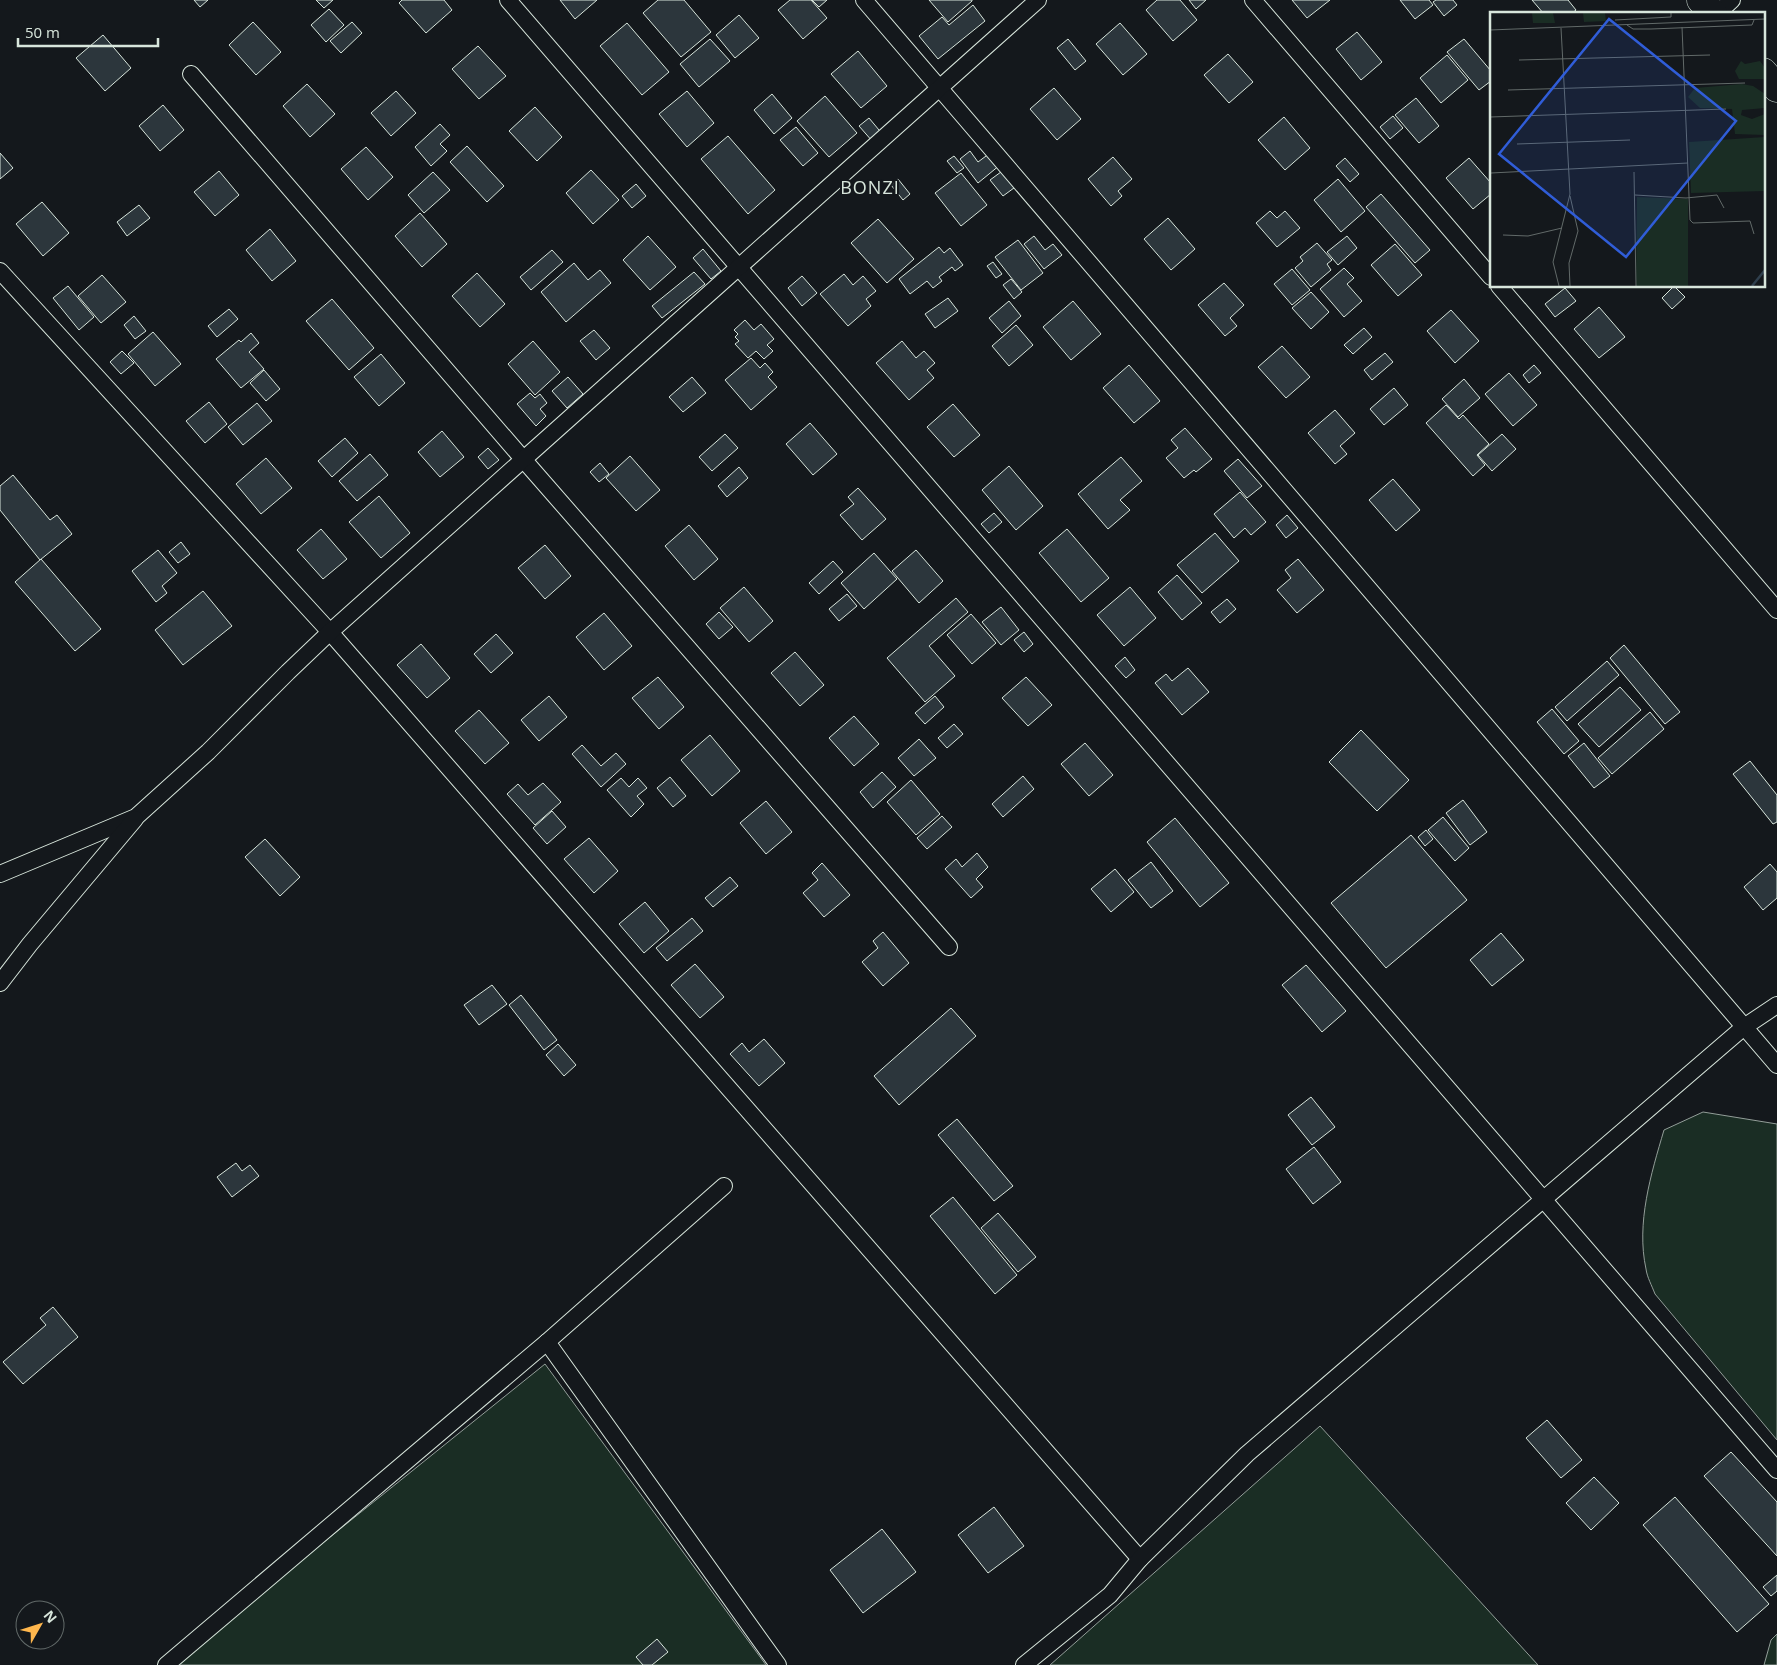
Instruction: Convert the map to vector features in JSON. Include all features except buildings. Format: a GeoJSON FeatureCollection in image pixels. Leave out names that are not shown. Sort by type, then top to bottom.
{"type":"FeatureCollection","features":[{"type":"Feature","properties":{"kind":"highway"},"geometry":{"type":"LineString","coordinates":[[1701,0],[1711,12]]}},
{"type":"Feature","properties":{"kind":"street"},"geometry":{"type":"LineString","coordinates":[[508,0],[1777,1470]]}},
{"type":"Feature","properties":{"kind":"street"},"geometry":{"type":"LineString","coordinates":[[864,0],[1777,1065]]}},
{"type":"Feature","properties":{"kind":"street"},"geometry":{"type":"LineString","coordinates":[[0,983],[30,944],[136,817],[208,752],[330,632],[1038,0]]}},
{"type":"Feature","properties":{"kind":"street"},"geometry":{"type":"LineString","coordinates":[[1253,0],[1490,276]]}},
{"type":"Feature","properties":{"kind":"street"},"geometry":{"type":"LineString","coordinates":[[1719,12],[1732,0]]}},
{"type":"Feature","properties":{"kind":"street"},"geometry":{"type":"LineString","coordinates":[[191,74],[523,460],[949,946]]}},
{"type":"Feature","properties":{"kind":"street"},"geometry":{"type":"LineString","coordinates":[[0,271],[330,632],[1140,1559]]}},
{"type":"Feature","properties":{"kind":"street"},"geometry":{"type":"LineString","coordinates":[[1501,288],[1777,610]]}},
{"type":"Feature","properties":{"kind":"street"},"geometry":{"type":"LineString","coordinates":[[0,874],[136,817]]}},
{"type":"Feature","properties":{"kind":"street"},"geometry":{"type":"LineString","coordinates":[[1024,1665],[1110,1595],[1140,1559],[1247,1454],[1744,1027],[1777,1005]]}},
{"type":"Feature","properties":{"kind":"street"},"geometry":{"type":"LineString","coordinates":[[166,1665],[547,1342],[724,1186]]}},
{"type":"Feature","properties":{"kind":"street"},"geometry":{"type":"LineString","coordinates":[[547,1342],[778,1665]]}},
{"type":"Feature","properties":{"kind":"green space"},"geometry":{"type":"Polygon","coordinates":[[[1703,1112],[1777,1124],[1777,1440],[1655,1294],[1648,1278],[1643,1252],[1644,1216],[1650,1181],[1664,1130],[1703,1112]]]}},
{"type":"Feature","properties":{"kind":"green space"},"geometry":{"type":"Polygon","coordinates":[[[545,1364],[766,1665],[171,1665],[545,1364]]]}},
{"type":"Feature","properties":{"kind":"green space"},"geometry":{"type":"Polygon","coordinates":[[[1320,1426],[1538,1665],[1050,1665],[1320,1426]]]}},
{"type":"Feature","properties":{"kind":"green space"},"geometry":{"type":"Polygon","coordinates":[[[1777,1634],[1777,1665],[1764,1665],[1771,1640],[1777,1634]]]}},
{"type":"Feature","properties":{"kind":"district","name":"BONZI"},"geometry":{"type":"Point","coordinates":[870,187]}}]}
